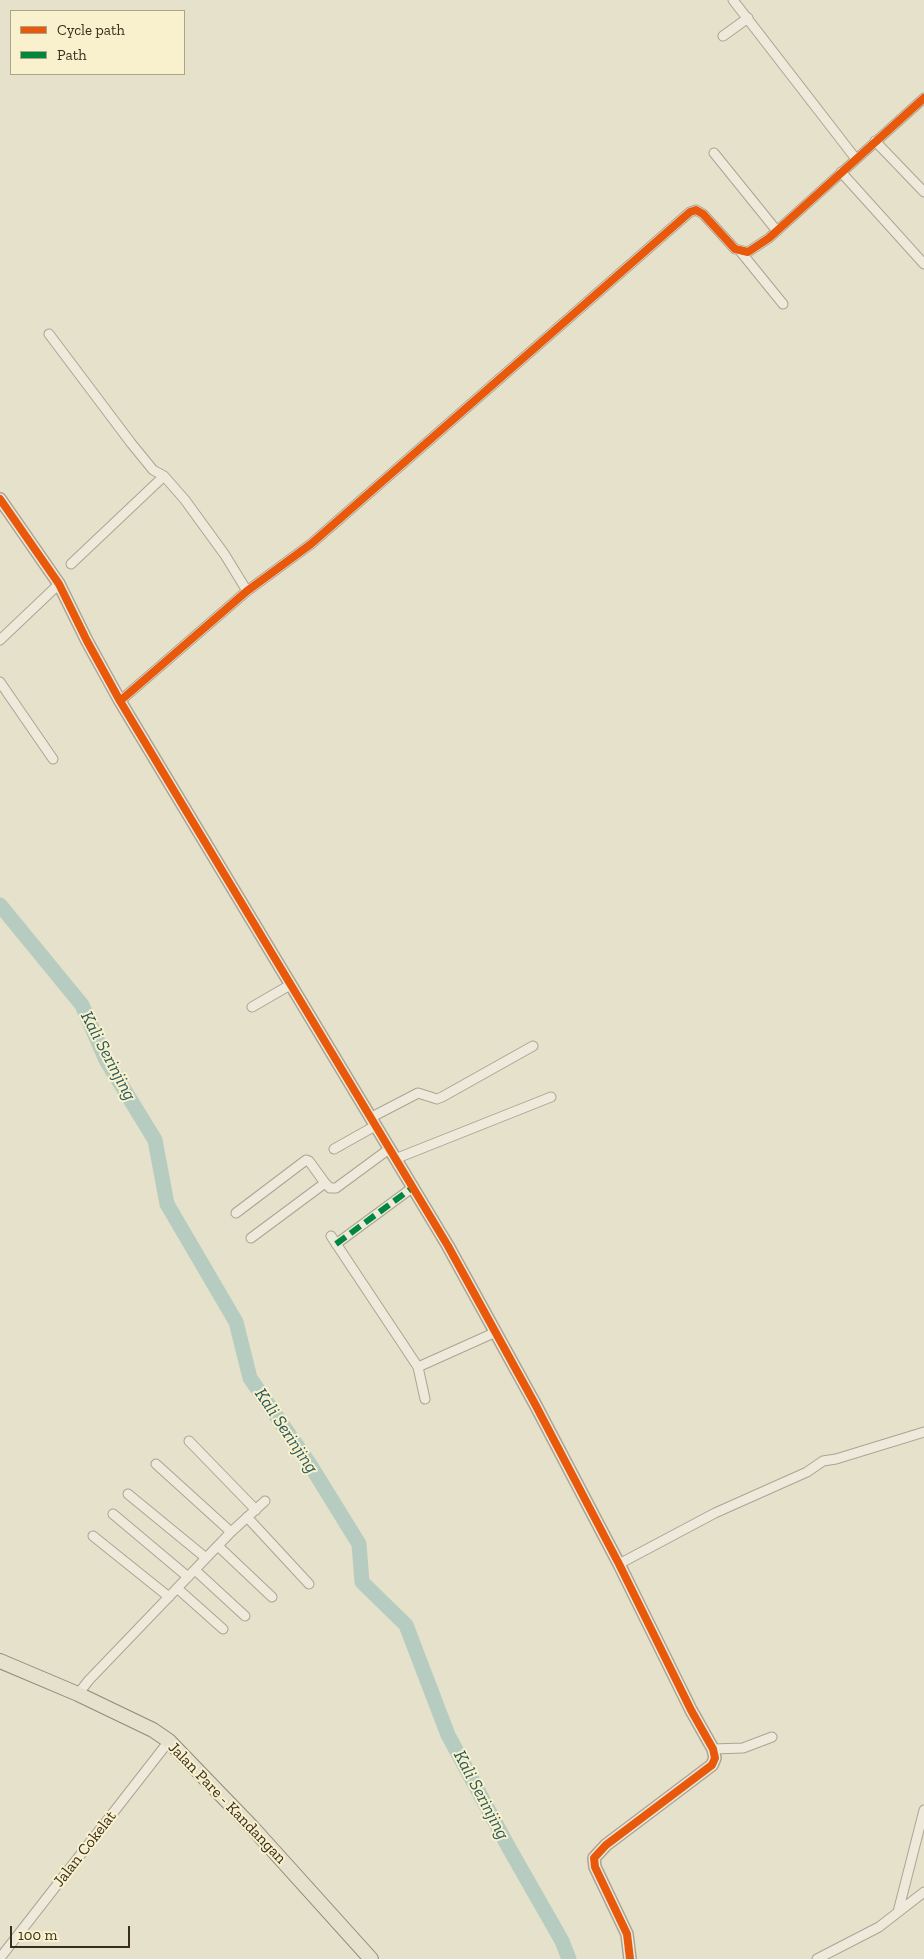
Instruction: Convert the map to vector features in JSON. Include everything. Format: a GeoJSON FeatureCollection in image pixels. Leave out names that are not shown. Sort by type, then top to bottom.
{"type":"FeatureCollection","features":[{"type":"Feature","properties":{"kind":"main road","name":"Jalan Pare - Kandangan"},"geometry":{"type":"LineString","coordinates":[[0,1661],[78,1694],[153,1730],[169,1741],[246,1820],[371,1959]]}},
{"type":"Feature","properties":{"kind":"street"},"geometry":{"type":"LineString","coordinates":[[733,0],[856,159]]}},
{"type":"Feature","properties":{"kind":"street"},"geometry":{"type":"LineString","coordinates":[[723,36],[748,18]]}},
{"type":"Feature","properties":{"kind":"street"},"geometry":{"type":"LineString","coordinates":[[120,701],[247,591],[311,544],[690,212],[696,210],[700,212],[735,249],[748,252],[777,231],[876,141],[922,103]]}},
{"type":"Feature","properties":{"kind":"street"},"geometry":{"type":"LineString","coordinates":[[876,141],[924,192]]}},
{"type":"Feature","properties":{"kind":"street"},"geometry":{"type":"LineString","coordinates":[[714,153],[777,231]]}},
{"type":"Feature","properties":{"kind":"street"},"geometry":{"type":"LineString","coordinates":[[841,172],[924,264]]}},
{"type":"Feature","properties":{"kind":"street"},"geometry":{"type":"LineString","coordinates":[[740,251],[783,304]]}},
{"type":"Feature","properties":{"kind":"street"},"geometry":{"type":"LineString","coordinates":[[49,334],[153,470],[164,476],[185,500],[225,555],[247,591]]}},
{"type":"Feature","properties":{"kind":"street"},"geometry":{"type":"LineString","coordinates":[[71,564],[164,476]]}},
{"type":"Feature","properties":{"kind":"street"},"geometry":{"type":"LineString","coordinates":[[0,499],[59,584],[87,641],[120,701],[168,778],[496,1332],[619,1564],[691,1710],[713,1749],[715,1758],[712,1765],[606,1845],[594,1858],[595,1866],[627,1934],[630,1959]]}},
{"type":"Feature","properties":{"kind":"street"},"geometry":{"type":"LineString","coordinates":[[0,640],[59,584]]}},
{"type":"Feature","properties":{"kind":"street"},"geometry":{"type":"LineString","coordinates":[[0,682],[53,759]]}},
{"type":"Feature","properties":{"kind":"street"},"geometry":{"type":"LineString","coordinates":[[252,1007],[290,985]]}},
{"type":"Feature","properties":{"kind":"street"},"geometry":{"type":"LineString","coordinates":[[334,1150],[372,1122],[418,1093],[437,1098],[442,1097],[533,1046]]}},
{"type":"Feature","properties":{"kind":"street"},"geometry":{"type":"LineString","coordinates":[[236,1213],[306,1160],[309,1161],[330,1188],[336,1188],[392,1154],[551,1097]]}},
{"type":"Feature","properties":{"kind":"street"},"geometry":{"type":"LineString","coordinates":[[251,1238],[325,1183]]}},
{"type":"Feature","properties":{"kind":"street"},"geometry":{"type":"LineString","coordinates":[[412,1188],[334,1240],[418,1367],[425,1399]]}},
{"type":"Feature","properties":{"kind":"street"},"geometry":{"type":"LineString","coordinates":[[418,1367],[496,1332]]}},
{"type":"Feature","properties":{"kind":"street"},"geometry":{"type":"LineString","coordinates":[[619,1564],[715,1513],[807,1472],[823,1461],[836,1459],[924,1432]]}},
{"type":"Feature","properties":{"kind":"street"},"geometry":{"type":"LineString","coordinates":[[189,1441],[256,1510]]}},
{"type":"Feature","properties":{"kind":"street"},"geometry":{"type":"LineString","coordinates":[[156,1464],[231,1532]]}},
{"type":"Feature","properties":{"kind":"street"},"geometry":{"type":"LineString","coordinates":[[128,1494],[206,1558]]}},
{"type":"Feature","properties":{"kind":"street"},"geometry":{"type":"LineString","coordinates":[[78,1694],[177,1588],[264,1501]]}},
{"type":"Feature","properties":{"kind":"street"},"geometry":{"type":"LineString","coordinates":[[113,1514],[188,1577]]}},
{"type":"Feature","properties":{"kind":"street"},"geometry":{"type":"LineString","coordinates":[[247,1517],[309,1584]]}},
{"type":"Feature","properties":{"kind":"street"},"geometry":{"type":"LineString","coordinates":[[92,1536],[169,1597]]}},
{"type":"Feature","properties":{"kind":"street"},"geometry":{"type":"LineString","coordinates":[[218,1546],[272,1597]]}},
{"type":"Feature","properties":{"kind":"street"},"geometry":{"type":"LineString","coordinates":[[195,1570],[245,1616]]}},
{"type":"Feature","properties":{"kind":"street"},"geometry":{"type":"LineString","coordinates":[[177,1588],[223,1629]]}},
{"type":"Feature","properties":{"kind":"street"},"geometry":{"type":"LineString","coordinates":[[713,1749],[743,1748],[772,1737]]}},
{"type":"Feature","properties":{"kind":"street","name":"Jalan Cokelat"},"geometry":{"type":"LineString","coordinates":[[0,1958],[169,1741]]}},
{"type":"Feature","properties":{"kind":"street"},"geometry":{"type":"LineString","coordinates":[[898,1912],[924,1810]]}},
{"type":"Feature","properties":{"kind":"street"},"geometry":{"type":"LineString","coordinates":[[817,1959],[879,1927],[922,1897]]}},
{"type":"Feature","properties":{"kind":"waterway","name":"Kali Serinjing"},"geometry":{"type":"LineString","coordinates":[[0,905],[82,1005],[106,1060],[155,1140],[167,1204],[236,1322],[250,1378],[309,1463],[359,1544],[362,1582],[406,1625],[448,1735],[562,1941],[569,1959]]}},
{"type":"Feature","properties":{"kind":"marked path"},"geometry":{"type":"LineString","coordinates":[[336,1244],[412,1188]]}},
{"type":"Feature","properties":{"kind":"cycle path"},"geometry":{"type":"LineString","coordinates":[[120,701],[247,591],[311,544],[690,212],[696,210],[703,214],[735,249],[748,252],[769,238],[924,98]]}},
{"type":"Feature","properties":{"kind":"cycle path"},"geometry":{"type":"LineString","coordinates":[[0,499],[59,584],[87,641],[120,701],[448,1246],[535,1404],[619,1564],[691,1710],[713,1749],[715,1758],[712,1765],[606,1845],[594,1858],[595,1867],[627,1934],[630,1959]]}}]}
